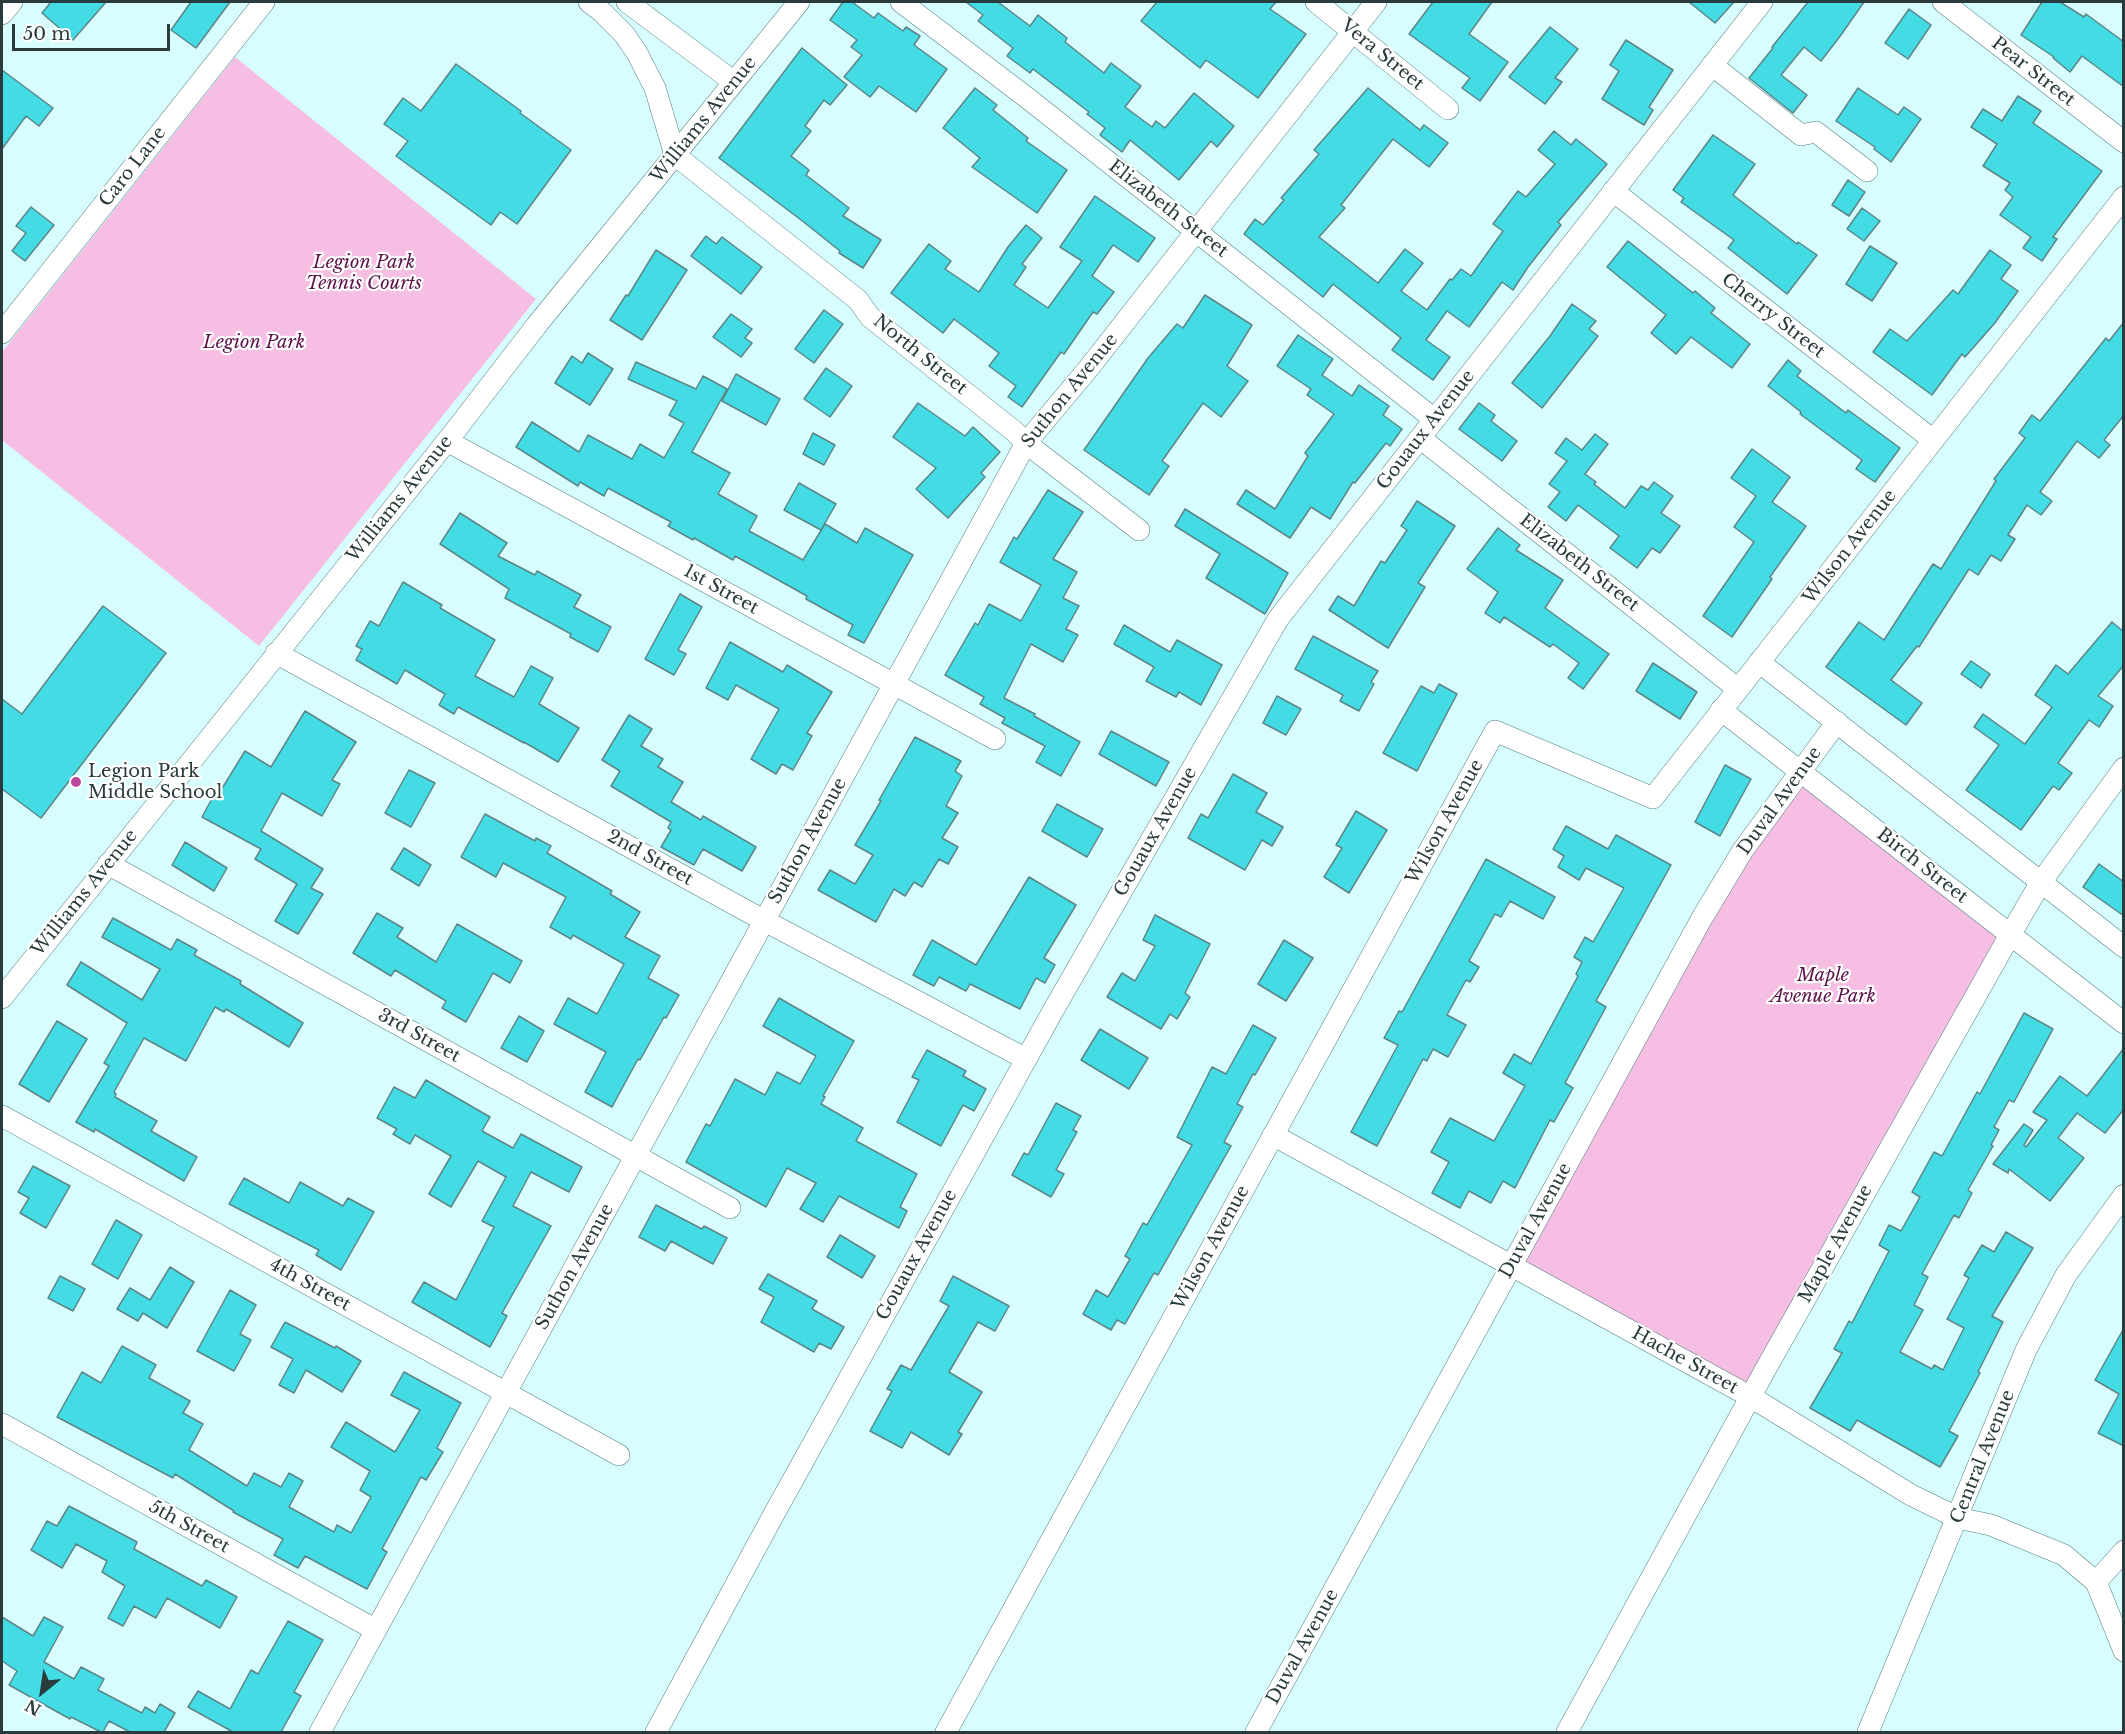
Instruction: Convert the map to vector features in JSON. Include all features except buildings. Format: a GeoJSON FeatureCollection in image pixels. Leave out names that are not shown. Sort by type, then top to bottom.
{"type":"FeatureCollection","features":[{"type":"Feature","properties":{"kind":"street"},"geometry":{"type":"LineString","coordinates":[[2,14],[12,2]]}},
{"type":"Feature","properties":{"kind":"street","name":"Caro Lane"},"geometry":{"type":"LineString","coordinates":[[2,333],[264,2]]}},
{"type":"Feature","properties":{"kind":"street"},"geometry":{"type":"LineString","coordinates":[[590,2],[624,34],[637,52],[655,88],[675,155]]}},
{"type":"Feature","properties":{"kind":"street"},"geometry":{"type":"LineString","coordinates":[[627,2],[734,82]]}},
{"type":"Feature","properties":{"kind":"street","name":"Williams Avenue"},"geometry":{"type":"LineString","coordinates":[[2,998],[447,441],[536,326],[799,2]]}},
{"type":"Feature","properties":{"kind":"street","name":"Elizabeth Street"},"geometry":{"type":"LineString","coordinates":[[901,2],[1434,419]]}},
{"type":"Feature","properties":{"kind":"street","name":"Vera Street"},"geometry":{"type":"LineString","coordinates":[[1316,2],[1448,109]]}},
{"type":"Feature","properties":{"kind":"street","name":"Suthon Avenue"},"geometry":{"type":"LineString","coordinates":[[320,1732],[1027,444],[1376,2]]}},
{"type":"Feature","properties":{"kind":"street","name":"Gouaux Avenue"},"geometry":{"type":"LineString","coordinates":[[656,1732],[1026,1059],[1278,619],[1762,2]]}},
{"type":"Feature","properties":{"kind":"street","name":"Pear Street"},"geometry":{"type":"LineString","coordinates":[[1943,2],[2124,142]]}},
{"type":"Feature","properties":{"kind":"street"},"geometry":{"type":"LineString","coordinates":[[1712,65],[1801,135],[1816,132],[1867,171]]}},
{"type":"Feature","properties":{"kind":"street","name":"North Street"},"geometry":{"type":"LineString","coordinates":[[675,155],[858,300],[870,317],[1014,430],[1027,444],[1139,530]]}},
{"type":"Feature","properties":{"kind":"street","name":"Cherry Street"},"geometry":{"type":"LineString","coordinates":[[1613,191],[1933,440]]}},
{"type":"Feature","properties":{"kind":"street","name":"Wilson Avenue"},"geometry":{"type":"LineString","coordinates":[[946,1732],[1495,731],[1653,798],[2124,197]]}},
{"type":"Feature","properties":{"kind":"street","name":"Elizabeth Street"},"geometry":{"type":"LineString","coordinates":[[1420,438],[1738,689]]}},
{"type":"Feature","properties":{"kind":"street","name":"1st Street"},"geometry":{"type":"LineString","coordinates":[[447,441],[995,739]]}},
{"type":"Feature","properties":{"kind":"street","name":"2nd Street"},"geometry":{"type":"LineString","coordinates":[[276,653],[765,921],[1026,1059]]}},
{"type":"Feature","properties":{"kind":"street"},"geometry":{"type":"LineString","coordinates":[[1760,662],[2124,947]]}},
{"type":"Feature","properties":{"kind":"street","name":"Birch Street"},"geometry":{"type":"LineString","coordinates":[[1721,710],[2124,1023]]}},
{"type":"Feature","properties":{"kind":"street","name":"Duval Avenue"},"geometry":{"type":"LineString","coordinates":[[1256,1732],[1702,918],[1743,850],[1837,722]]}},
{"type":"Feature","properties":{"kind":"street","name":"Maple Avenue"},"geometry":{"type":"LineString","coordinates":[[1567,1732],[1751,1397],[2010,935],[2041,882],[2124,768]]}},
{"type":"Feature","properties":{"kind":"street","name":"3rd Street"},"geometry":{"type":"LineString","coordinates":[[108,864],[730,1208]]}},
{"type":"Feature","properties":{"kind":"street","name":"4th Street"},"geometry":{"type":"LineString","coordinates":[[2,1116],[619,1455]]}},
{"type":"Feature","properties":{"kind":"street","name":"Hache Street"},"geometry":{"type":"LineString","coordinates":[[1273,1135],[1751,1397],[1911,1495],[1958,1518],[1991,1525],[2064,1555],[2096,1582]]}},
{"type":"Feature","properties":{"kind":"street","name":"Central Avenue"},"geometry":{"type":"LineString","coordinates":[[1868,1732],[2026,1350],[2066,1275],[2124,1195]]}},
{"type":"Feature","properties":{"kind":"street","name":"5th Street"},"geometry":{"type":"LineString","coordinates":[[2,1424],[376,1630]]}},
{"type":"Feature","properties":{"kind":"street"},"geometry":{"type":"LineString","coordinates":[[2124,1551],[2096,1582],[2124,1651]]}},
{"type":"Feature","properties":{"kind":"green space","name":"Legion Park"},"geometry":{"type":"Polygon","coordinates":[[[235,57],[536,299],[259,646],[2,440],[2,352],[235,57]]]}},
{"type":"Feature","properties":{"kind":"green space","name":"Maple Avenue Park"},"geometry":{"type":"Polygon","coordinates":[[[1801,772],[2010,935],[1751,1397],[1512,1265],[1702,918],[1801,772]]]}},
{"type":"Feature","properties":{"kind":"place","name":"Legion Park Middle School"},"geometry":{"type":"Point","coordinates":[76,782]}},
{"type":"Feature","properties":{"kind":"park label","name":"Legion Park Tennis Courts"},"geometry":{"type":"Point","coordinates":[364,273]}}]}
